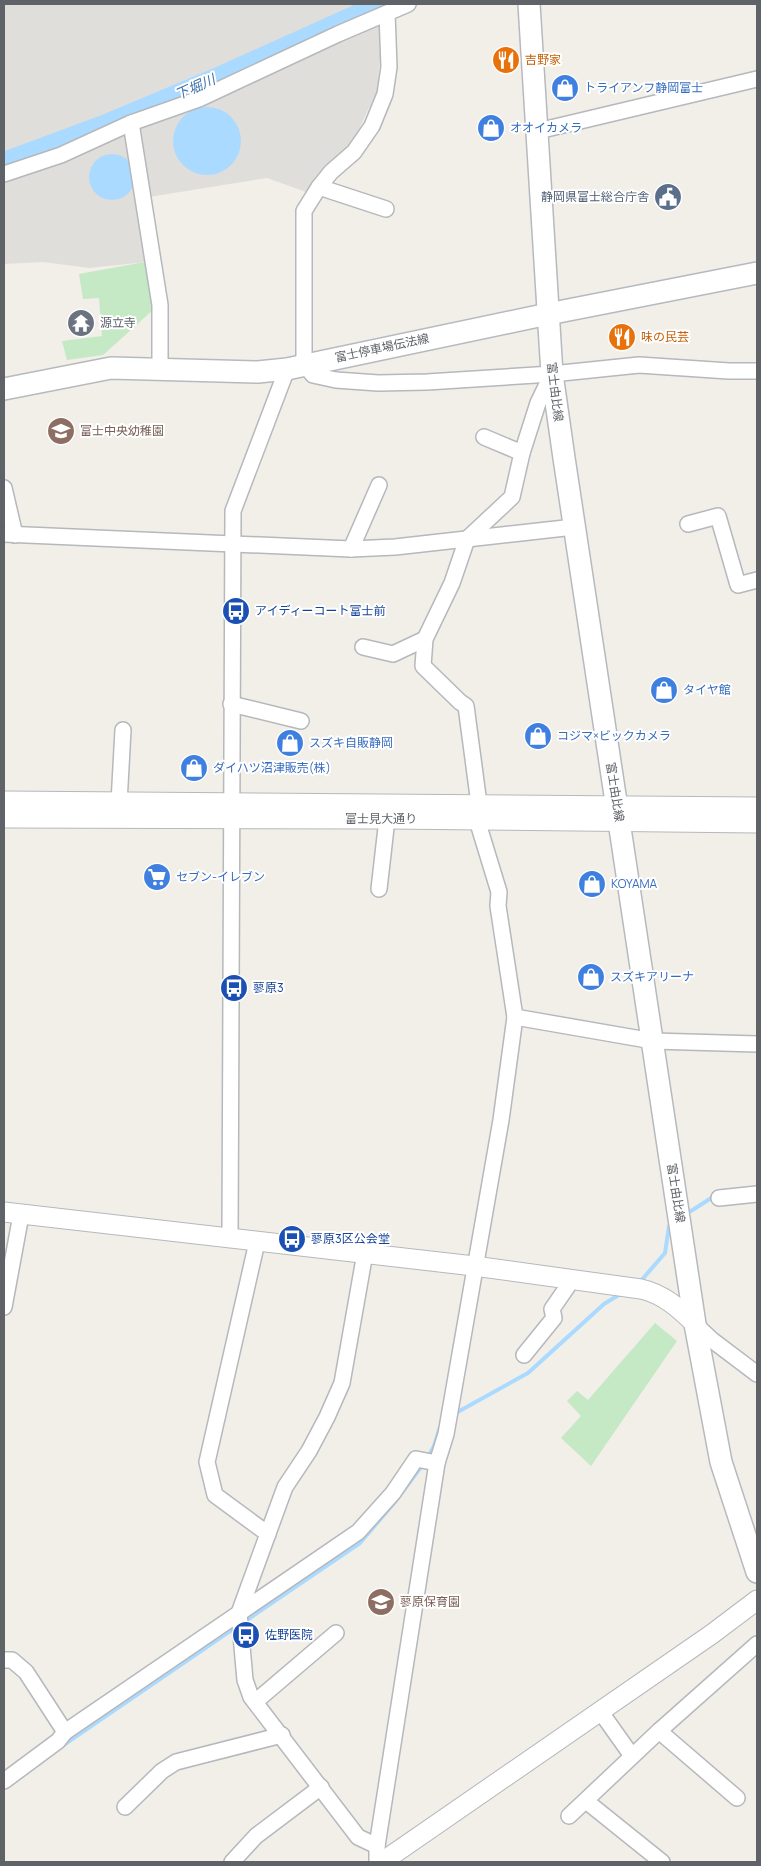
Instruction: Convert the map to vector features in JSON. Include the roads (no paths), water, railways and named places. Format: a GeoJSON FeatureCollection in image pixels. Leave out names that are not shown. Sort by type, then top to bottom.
{"type":"FeatureCollection","features":[{"type":"Feature","properties":{"kind":"main road","name":"富士由比線"},"geometry":{"type":"LineString","coordinates":[[529,4],[552,374],[574,527],[695,1324],[721,1462],[757,1572]]}},
{"type":"Feature","properties":{"kind":"main road","name":"富士停車場伝法線"},"geometry":{"type":"LineString","coordinates":[[4,391],[102,369],[258,372],[296,367],[548,314],[757,273]]}},
{"type":"Feature","properties":{"kind":"street"},"geometry":{"type":"LineString","coordinates":[[4,174],[60,155],[131,123],[199,100],[338,34],[408,4]]}},
{"type":"Feature","properties":{"kind":"street"},"geometry":{"type":"LineString","coordinates":[[230,1238],[233,511],[296,367],[304,212],[319,187],[354,152],[372,126],[384,94],[389,67],[387,13]]}},
{"type":"Feature","properties":{"kind":"street"},"geometry":{"type":"LineString","coordinates":[[538,131],[757,79]]}},
{"type":"Feature","properties":{"kind":"street"},"geometry":{"type":"LineString","coordinates":[[131,123],[160,305],[160,369]]}},
{"type":"Feature","properties":{"kind":"street"},"geometry":{"type":"LineString","coordinates":[[319,187],[386,209]]}},
{"type":"Feature","properties":{"kind":"street"},"geometry":{"type":"LineString","coordinates":[[296,367],[313,375],[336,380],[378,383],[427,382],[552,374],[639,365],[757,371]]}},
{"type":"Feature","properties":{"kind":"street"},"geometry":{"type":"LineString","coordinates":[[377,1862],[380,1854],[437,1463],[446,1434],[500,1120],[514,1017],[498,906],[499,892],[478,812],[466,706],[423,666],[425,639],[452,583],[467,539],[512,497],[522,453],[538,403],[552,374]]}},
{"type":"Feature","properties":{"kind":"street"},"geometry":{"type":"LineString","coordinates":[[484,437],[522,453]]}},
{"type":"Feature","properties":{"kind":"street"},"geometry":{"type":"LineString","coordinates":[[351,549],[379,485]]}},
{"type":"Feature","properties":{"kind":"street"},"geometry":{"type":"LineString","coordinates":[[4,488],[9,534],[351,549],[395,547],[574,527]]}},
{"type":"Feature","properties":{"kind":"street"},"geometry":{"type":"LineString","coordinates":[[688,524],[718,516],[738,585],[757,580]]}},
{"type":"Feature","properties":{"kind":"street"},"geometry":{"type":"LineString","coordinates":[[363,647],[393,654],[425,639]]}},
{"type":"Feature","properties":{"kind":"street"},"geometry":{"type":"LineString","coordinates":[[231,704],[301,721]]}},
{"type":"Feature","properties":{"kind":"street"},"geometry":{"type":"LineString","coordinates":[[119,803],[123,730]]}},
{"type":"Feature","properties":{"kind":"street","name":"富士見大通り"},"geometry":{"type":"LineString","coordinates":[[4,801],[119,803],[387,819],[478,812]]}},
{"type":"Feature","properties":{"kind":"street","name":"富士見大通り"},"geometry":{"type":"LineString","coordinates":[[618,814],[757,807]]}},
{"type":"Feature","properties":{"kind":"street","name":"富士見大通り"},"geometry":{"type":"LineString","coordinates":[[4,818],[232,811],[478,812],[618,814],[757,823]]}},
{"type":"Feature","properties":{"kind":"street"},"geometry":{"type":"LineString","coordinates":[[379,889],[387,819]]}},
{"type":"Feature","properties":{"kind":"street"},"geometry":{"type":"LineString","coordinates":[[514,1017],[653,1041],[757,1044]]}},
{"type":"Feature","properties":{"kind":"street"},"geometry":{"type":"LineString","coordinates":[[719,1198],[757,1194]]}},
{"type":"Feature","properties":{"kind":"street"},"geometry":{"type":"LineString","coordinates":[[4,1307],[12,1214],[365,1253],[632,1287],[654,1292],[679,1308],[712,1340],[757,1374]]}},
{"type":"Feature","properties":{"kind":"street"},"geometry":{"type":"LineString","coordinates":[[257,1242],[207,1462],[215,1495],[268,1534]]}},
{"type":"Feature","properties":{"kind":"street"},"geometry":{"type":"LineString","coordinates":[[365,1253],[342,1383],[309,1451],[285,1487],[239,1613],[244,1680],[255,1702],[358,1837],[380,1854]]}},
{"type":"Feature","properties":{"kind":"street"},"geometry":{"type":"LineString","coordinates":[[524,1355],[554,1318],[552,1309],[572,1280]]}},
{"type":"Feature","properties":{"kind":"street"},"geometry":{"type":"LineString","coordinates":[[4,1780],[58,1742],[65,1732],[358,1532],[393,1493],[416,1459],[437,1463]]}},
{"type":"Feature","properties":{"kind":"street"},"geometry":{"type":"LineString","coordinates":[[380,1854],[600,1711],[712,1634],[757,1600]]}},
{"type":"Feature","properties":{"kind":"street"},"geometry":{"type":"LineString","coordinates":[[255,1702],[336,1633]]}},
{"type":"Feature","properties":{"kind":"street"},"geometry":{"type":"LineString","coordinates":[[570,1816],[659,1731],[757,1644]]}},
{"type":"Feature","properties":{"kind":"street"},"geometry":{"type":"LineString","coordinates":[[4,1660],[12,1660],[26,1672],[65,1732]]}},
{"type":"Feature","properties":{"kind":"street"},"geometry":{"type":"LineString","coordinates":[[600,1711],[632,1756]]}},
{"type":"Feature","properties":{"kind":"street"},"geometry":{"type":"LineString","coordinates":[[659,1731],[737,1798]]}},
{"type":"Feature","properties":{"kind":"street"},"geometry":{"type":"LineString","coordinates":[[125,1807],[162,1770],[176,1762],[282,1735]]}},
{"type":"Feature","properties":{"kind":"street"},"geometry":{"type":"LineString","coordinates":[[232,1862],[256,1836],[321,1787]]}},
{"type":"Feature","properties":{"kind":"street"},"geometry":{"type":"LineString","coordinates":[[586,1801],[662,1862]]}},
{"type":"Feature","properties":{"kind":"water"},"geometry":{"type":"Polygon","coordinates":[[[200,107],[214,107],[226,112],[236,122],[241,134],[241,148],[236,160],[226,170],[214,175],[200,175],[188,170],[178,160],[173,148],[173,134],[178,122],[188,112],[200,107]]]}},
{"type":"Feature","properties":{"kind":"water"},"geometry":{"type":"Polygon","coordinates":[[[107,154],[117,154],[131,164],[135,177],[131,190],[125,196],[117,200],[107,200],[93,190],[89,182],[89,172],[99,158],[107,154]]]}},
{"type":"Feature","properties":{"kind":"waterway","name":"下堀川"},"geometry":{"type":"LineString","coordinates":[[4,163],[109,124],[214,80],[383,4]]}},
{"type":"Feature","properties":{"kind":"waterway"},"geometry":{"type":"LineString","coordinates":[[691,1211],[716,1195]]}},
{"type":"Feature","properties":{"kind":"waterway"},"geometry":{"type":"LineString","coordinates":[[639,1283],[665,1253],[669,1226]]}},
{"type":"Feature","properties":{"kind":"waterway"},"geometry":{"type":"LineString","coordinates":[[454,1414],[528,1373],[604,1304],[622,1293]]}},
{"type":"Feature","properties":{"kind":"waterway"},"geometry":{"type":"LineString","coordinates":[[428,1457],[440,1427]]}},
{"type":"Feature","properties":{"kind":"waterway"},"geometry":{"type":"LineString","coordinates":[[244,1622],[360,1543],[395,1502],[424,1463]]}},
{"type":"Feature","properties":{"kind":"waterway"},"geometry":{"type":"LineString","coordinates":[[62,1746],[236,1627]]}},
{"type":"Feature","properties":{"kind":"place","name":"吉野家"},"geometry":{"type":"Point","coordinates":[506,60]}},
{"type":"Feature","properties":{"kind":"place","name":"トライアンフ静岡富士"},"geometry":{"type":"Point","coordinates":[565,88]}},
{"type":"Feature","properties":{"kind":"place","name":"オオイカメラ"},"geometry":{"type":"Point","coordinates":[491,128]}},
{"type":"Feature","properties":{"kind":"place","name":"静岡県富士総合庁舎"},"geometry":{"type":"Point","coordinates":[668,197]}},
{"type":"Feature","properties":{"kind":"place","name":"源立寺"},"geometry":{"type":"Point","coordinates":[81,323]}},
{"type":"Feature","properties":{"kind":"place","name":"味の民芸"},"geometry":{"type":"Point","coordinates":[622,337]}},
{"type":"Feature","properties":{"kind":"place","name":"富士中央幼稚園"},"geometry":{"type":"Point","coordinates":[61,431]}},
{"type":"Feature","properties":{"kind":"place","name":"アイディーコート富士前"},"geometry":{"type":"Point","coordinates":[236,611]}},
{"type":"Feature","properties":{"kind":"place","name":"タイヤ館"},"geometry":{"type":"Point","coordinates":[664,690]}},
{"type":"Feature","properties":{"kind":"place","name":"コジマ×ビックカメラ"},"geometry":{"type":"Point","coordinates":[538,736]}},
{"type":"Feature","properties":{"kind":"place","name":"スズキ自販静岡"},"geometry":{"type":"Point","coordinates":[290,743]}},
{"type":"Feature","properties":{"kind":"place","name":"ダイハツ沼津販売(株)"},"geometry":{"type":"Point","coordinates":[194,768]}},
{"type":"Feature","properties":{"kind":"place","name":"セブン-イレブン"},"geometry":{"type":"Point","coordinates":[157,877]}},
{"type":"Feature","properties":{"kind":"place","name":"KOYAMA"},"geometry":{"type":"Point","coordinates":[592,884]}},
{"type":"Feature","properties":{"kind":"place","name":"スズキアリーナ"},"geometry":{"type":"Point","coordinates":[591,977]}},
{"type":"Feature","properties":{"kind":"place","name":"蓼原3"},"geometry":{"type":"Point","coordinates":[234,988]}},
{"type":"Feature","properties":{"kind":"place","name":"蓼原3区公会堂"},"geometry":{"type":"Point","coordinates":[292,1239]}},
{"type":"Feature","properties":{"kind":"place","name":"蓼原保育園"},"geometry":{"type":"Point","coordinates":[381,1602]}},
{"type":"Feature","properties":{"kind":"place","name":"佐野医院"},"geometry":{"type":"Point","coordinates":[246,1635]}}]}
